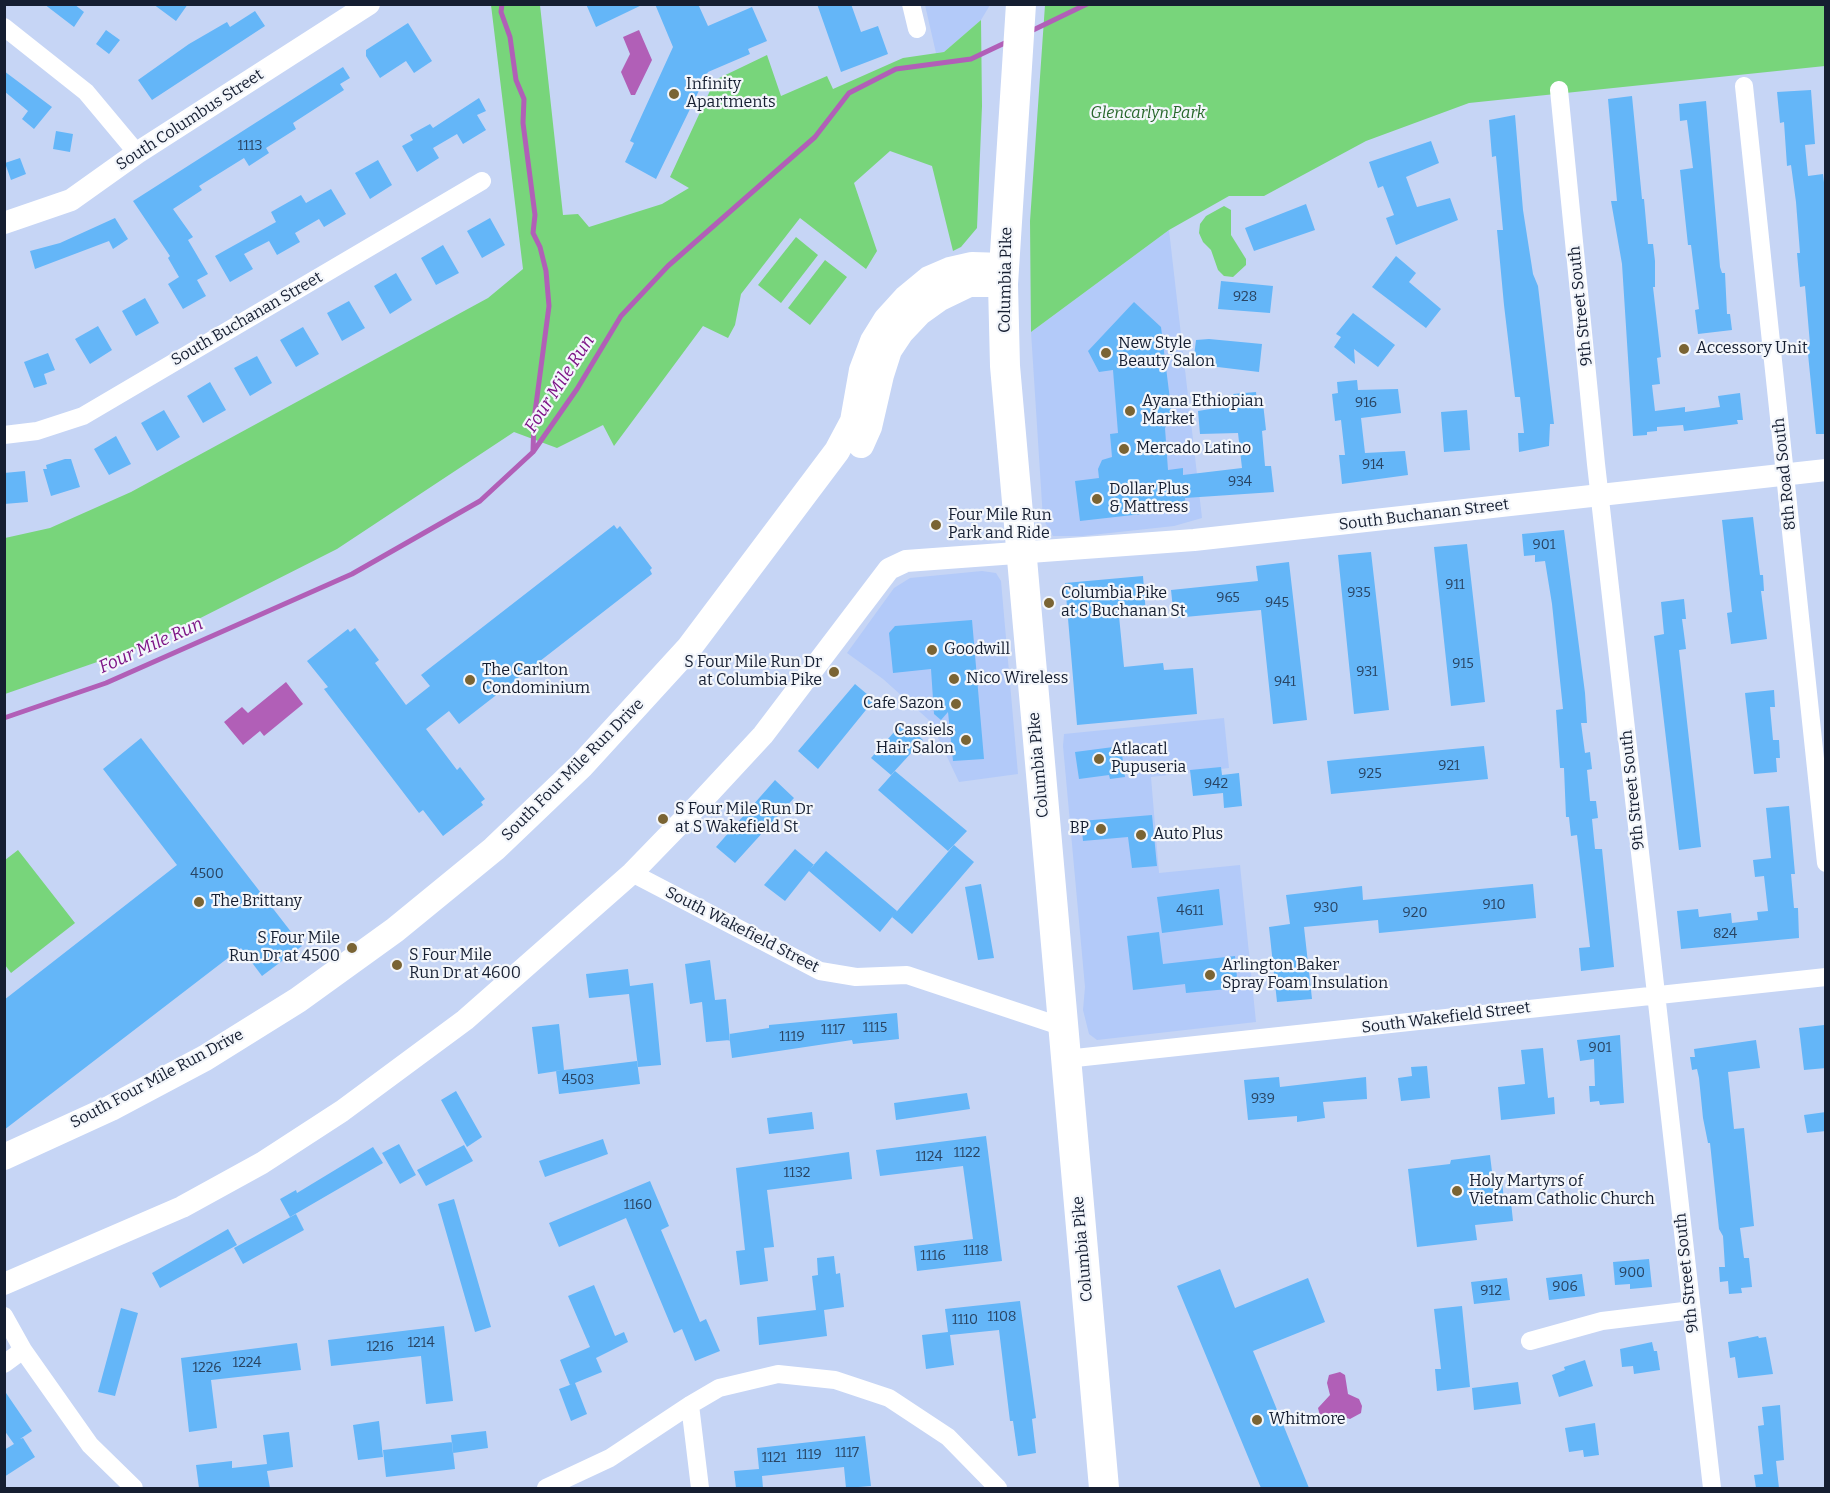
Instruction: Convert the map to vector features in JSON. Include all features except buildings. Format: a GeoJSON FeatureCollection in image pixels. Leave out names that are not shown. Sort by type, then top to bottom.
{"type":"FeatureCollection","features":[{"type":"Feature","properties":{"kind":"main road","name":"Columbia Pike"},"geometry":{"type":"LineString","coordinates":[[1021,4],[1004,275],[1005,366],[1104,1488]]}},
{"type":"Feature","properties":{"kind":"main road","name":"South Four Mile Run Drive"},"geometry":{"type":"LineString","coordinates":[[4,1156],[111,1108],[205,1058],[298,1000],[395,930],[494,849],[560,787],[636,708],[689,648],[732,592],[846,437],[859,398],[862,370],[873,341],[886,320],[906,298],[929,279],[950,270],[972,265],[1004,275]]}},
{"type":"Feature","properties":{"kind":"main road","name":"South Four Mile Run Drive"},"geometry":{"type":"LineString","coordinates":[[4,1176],[117,1122],[213,1069],[307,1011],[354,980],[416,932],[504,858],[639,726],[683,676],[776,561],[862,444],[869,428],[886,359],[901,333],[919,314],[940,298],[969,284],[1004,275]]}},
{"type":"Feature","properties":{"kind":"street","name":"South Columbus Street"},"geometry":{"type":"LineString","coordinates":[[4,223],[71,200],[137,153],[369,4]]}},
{"type":"Feature","properties":{"kind":"street"},"geometry":{"type":"LineString","coordinates":[[910,4],[917,29]]}},
{"type":"Feature","properties":{"kind":"street"},"geometry":{"type":"LineString","coordinates":[[4,27],[86,92],[137,153]]}},
{"type":"Feature","properties":{"kind":"street","name":"8th Road South"},"geometry":{"type":"LineString","coordinates":[[1744,86],[1826,863]]}},
{"type":"Feature","properties":{"kind":"street","name":"9th Street South"},"geometry":{"type":"LineString","coordinates":[[1559,90],[1600,494],[1712,1488]]}},
{"type":"Feature","properties":{"kind":"street","name":"South Buchanan Street"},"geometry":{"type":"LineString","coordinates":[[4,435],[37,431],[82,416],[482,181]]}},
{"type":"Feature","properties":{"kind":"street","name":"South Buchanan Street"},"geometry":{"type":"LineString","coordinates":[[1021,553],[1194,540],[1826,470]]}},
{"type":"Feature","properties":{"kind":"street"},"geometry":{"type":"LineString","coordinates":[[4,1284],[182,1206],[262,1163],[342,1111],[465,1020],[632,873],[763,735],[889,569],[917,559],[1021,553]]}},
{"type":"Feature","properties":{"kind":"street","name":"South Wakefield Street"},"geometry":{"type":"LineString","coordinates":[[632,873],[820,971],[856,977],[907,975],[1063,1027]]}},
{"type":"Feature","properties":{"kind":"street","name":"South Wakefield Street"},"geometry":{"type":"LineString","coordinates":[[1066,1059],[1826,977]]}},
{"type":"Feature","properties":{"kind":"street"},"geometry":{"type":"LineString","coordinates":[[1530,1341],[1602,1321],[1692,1310]]}},
{"type":"Feature","properties":{"kind":"street"},"geometry":{"type":"LineString","coordinates":[[4,1316],[23,1350],[90,1445],[134,1488]]}},
{"type":"Feature","properties":{"kind":"street"},"geometry":{"type":"LineString","coordinates":[[4,1364],[23,1350]]}},
{"type":"Feature","properties":{"kind":"street"},"geometry":{"type":"LineString","coordinates":[[546,1488],[610,1458],[719,1388],[778,1374],[835,1380],[889,1398],[948,1437],[998,1488]]}},
{"type":"Feature","properties":{"kind":"street"},"geometry":{"type":"LineString","coordinates":[[690,1405],[700,1488]]}},
{"type":"Feature","properties":{"kind":"shaded area"},"geometry":{"type":"Polygon","coordinates":[[[925,5],[990,5],[981,20],[944,52],[936,53],[925,5]]]}},
{"type":"Feature","properties":{"kind":"shaded area"},"geometry":{"type":"Polygon","coordinates":[[[639,30],[652,60],[635,95],[631,95],[621,72],[630,54],[623,37],[639,30]]]}},
{"type":"Feature","properties":{"kind":"shaded area"},"geometry":{"type":"Polygon","coordinates":[[[1169,230],[1202,518],[1174,526],[1082,536],[1053,536],[1043,519],[1031,332],[1169,230]]]}},
{"type":"Feature","properties":{"kind":"shaded area"},"geometry":{"type":"Polygon","coordinates":[[[982,571],[996,573],[1001,581],[1018,774],[959,782],[930,721],[883,679],[847,653],[894,588],[910,578],[982,571]]]}},
{"type":"Feature","properties":{"kind":"shaded area"},"geometry":{"type":"Polygon","coordinates":[[[286,682],[303,704],[264,736],[260,731],[243,745],[224,722],[242,707],[248,713],[286,682]]]}},
{"type":"Feature","properties":{"kind":"shaded area"},"geometry":{"type":"Polygon","coordinates":[[[1224,718],[1229,768],[1151,777],[1159,873],[1240,865],[1256,1022],[1097,1040],[1089,1034],[1083,1010],[1085,987],[1063,746],[1064,734],[1224,718]]]}},
{"type":"Feature","properties":{"kind":"shaded area"},"geometry":{"type":"Polygon","coordinates":[[[1340,1372],[1345,1375],[1348,1394],[1359,1399],[1362,1406],[1361,1413],[1350,1419],[1340,1416],[1328,1423],[1320,1416],[1318,1408],[1330,1395],[1327,1383],[1329,1375],[1340,1372]]]}},
{"type":"Feature","properties":{"kind":"green space"},"geometry":{"type":"Polygon","coordinates":[[[491,5],[540,5],[563,215],[578,214],[589,227],[662,204],[689,188],[670,177],[715,80],[767,55],[781,96],[827,76],[833,89],[903,58],[944,52],[981,20],[982,106],[977,228],[961,247],[953,251],[932,166],[890,151],[854,183],[877,251],[866,269],[800,218],[741,294],[735,325],[728,338],[703,326],[614,446],[603,425],[557,448],[514,432],[337,549],[149,644],[5,694],[5,538],[50,528],[131,492],[488,298],[523,269],[491,5]]]}},
{"type":"Feature","properties":{"kind":"green space","name":"Glencarlyn Park"},"geometry":{"type":"Polygon","coordinates":[[[1045,5],[1825,5],[1825,66],[1469,103],[1366,141],[1264,196],[1229,196],[1169,230],[1031,332],[1030,221],[1045,5]]]}},
{"type":"Feature","properties":{"kind":"green space"},"geometry":{"type":"Polygon","coordinates":[[[1224,206],[1231,210],[1231,235],[1246,259],[1246,265],[1233,277],[1224,276],[1218,270],[1211,250],[1203,242],[1199,233],[1200,224],[1206,216],[1224,206]]]}},
{"type":"Feature","properties":{"kind":"green space"},"geometry":{"type":"Polygon","coordinates":[[[796,237],[818,255],[781,303],[758,285],[796,237]]]}},
{"type":"Feature","properties":{"kind":"green space"},"geometry":{"type":"Polygon","coordinates":[[[825,260],[847,277],[810,325],[788,308],[825,260]]]}},
{"type":"Feature","properties":{"kind":"green space"},"geometry":{"type":"Polygon","coordinates":[[[18,850],[75,923],[11,973],[5,965],[5,860],[18,850]]]}},
{"type":"Feature","properties":{"kind":"waterway"},"geometry":{"type":"LineString","coordinates":[[502,4],[501,12],[510,37],[516,80],[524,99],[523,123],[535,215],[533,233],[540,247],[546,271],[549,306],[534,420],[533,451]]}},
{"type":"Feature","properties":{"kind":"waterway","name":"Four Mile Run"},"geometry":{"type":"LineString","coordinates":[[1029,32],[1087,4]]}},
{"type":"Feature","properties":{"kind":"waterway","name":"Four Mile Run"},"geometry":{"type":"LineString","coordinates":[[4,718],[106,683],[352,574],[480,501],[533,452],[577,389],[621,316],[668,266],[815,137],[849,93],[896,69],[971,59],[1009,41]]}},
{"type":"Feature","properties":{"kind":"place","name":"Infinity Apartments"},"geometry":{"type":"Point","coordinates":[674,94]}},
{"type":"Feature","properties":{"kind":"place","name":"Accessory Unit"},"geometry":{"type":"Point","coordinates":[1684,349]}},
{"type":"Feature","properties":{"kind":"place","name":"New Style Beauty Salon"},"geometry":{"type":"Point","coordinates":[1106,353]}},
{"type":"Feature","properties":{"kind":"place","name":"Ayana Ethiopian Market"},"geometry":{"type":"Point","coordinates":[1130,411]}},
{"type":"Feature","properties":{"kind":"place","name":"Mercado Latino"},"geometry":{"type":"Point","coordinates":[1124,449]}},
{"type":"Feature","properties":{"kind":"place","name":"Dollar Plus & Mattress"},"geometry":{"type":"Point","coordinates":[1097,499]}},
{"type":"Feature","properties":{"kind":"place","name":"Four Mile Run Park and Ride"},"geometry":{"type":"Point","coordinates":[936,525]}},
{"type":"Feature","properties":{"kind":"place","name":"Columbia Pike at S Buchanan St"},"geometry":{"type":"Point","coordinates":[1049,603]}},
{"type":"Feature","properties":{"kind":"place","name":"Goodwill"},"geometry":{"type":"Point","coordinates":[932,650]}},
{"type":"Feature","properties":{"kind":"place","name":"S Four Mile Run Dr at Columbia Pike"},"geometry":{"type":"Point","coordinates":[834,672]}},
{"type":"Feature","properties":{"kind":"place","name":"Nico Wireless"},"geometry":{"type":"Point","coordinates":[954,679]}},
{"type":"Feature","properties":{"kind":"place","name":"The Carlton Condominium"},"geometry":{"type":"Point","coordinates":[470,680]}},
{"type":"Feature","properties":{"kind":"place","name":"Cafe Sazon"},"geometry":{"type":"Point","coordinates":[956,704]}},
{"type":"Feature","properties":{"kind":"place","name":"Cassiels Hair Salon"},"geometry":{"type":"Point","coordinates":[966,740]}},
{"type":"Feature","properties":{"kind":"place","name":"Atlacatl Pupuseria"},"geometry":{"type":"Point","coordinates":[1099,759]}},
{"type":"Feature","properties":{"kind":"place","name":"S Four Mile Run Dr at S Wakefield St"},"geometry":{"type":"Point","coordinates":[663,819]}},
{"type":"Feature","properties":{"kind":"place","name":"BP"},"geometry":{"type":"Point","coordinates":[1101,829]}},
{"type":"Feature","properties":{"kind":"place","name":"Auto Plus"},"geometry":{"type":"Point","coordinates":[1141,835]}},
{"type":"Feature","properties":{"kind":"place","name":"The Brittany"},"geometry":{"type":"Point","coordinates":[199,902]}},
{"type":"Feature","properties":{"kind":"place","name":"S Four Mile Run Dr at 4500"},"geometry":{"type":"Point","coordinates":[352,948]}},
{"type":"Feature","properties":{"kind":"place","name":"S Four Mile Run Dr at 4600"},"geometry":{"type":"Point","coordinates":[397,965]}},
{"type":"Feature","properties":{"kind":"place","name":"Arlington Baker Spray Foam Insulation"},"geometry":{"type":"Point","coordinates":[1210,975]}},
{"type":"Feature","properties":{"kind":"place","name":"Holy Martyrs of Vietnam Catholic Church"},"geometry":{"type":"Point","coordinates":[1457,1191]}},
{"type":"Feature","properties":{"kind":"place","name":"Whitmore"},"geometry":{"type":"Point","coordinates":[1257,1420]}}]}
